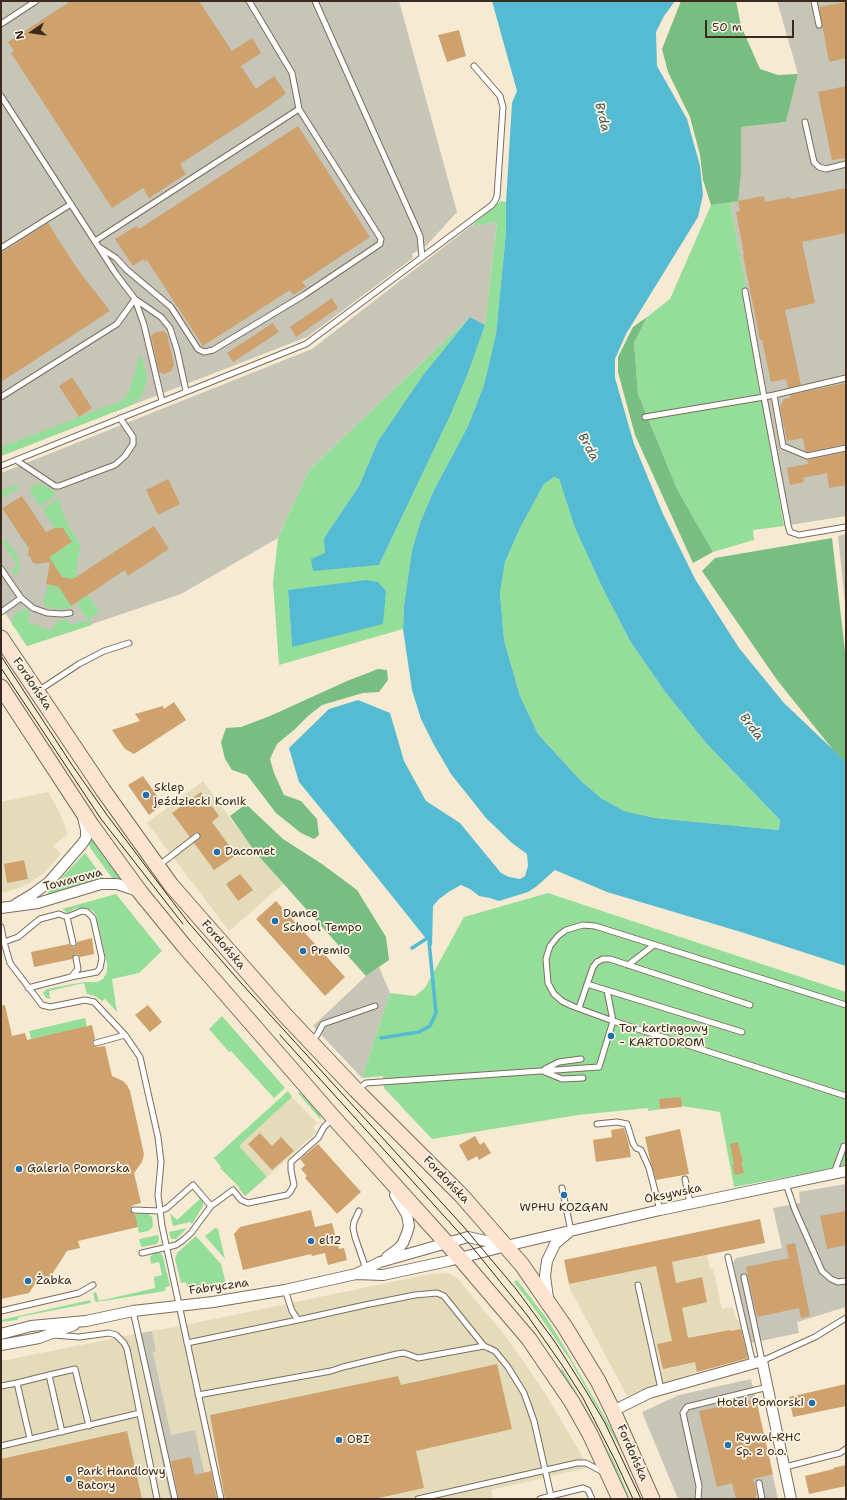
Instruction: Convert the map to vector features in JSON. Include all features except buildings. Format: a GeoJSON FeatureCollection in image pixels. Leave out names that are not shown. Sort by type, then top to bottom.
{"type":"FeatureCollection","features":[{"type":"Feature","properties":{"kind":"main road","name":"Fordońska"},"geometry":{"type":"LineString","coordinates":[[1,638],[103,790],[172,885],[251,977],[310,1042],[462,1196],[522,1265],[581,1352],[613,1411],[652,1499]]}},
{"type":"Feature","properties":{"kind":"main road"},"geometry":{"type":"LineString","coordinates":[[1,687],[81,810],[140,892],[185,947],[333,1117],[516,1323],[552,1373],[590,1434],[620,1499]]}},
{"type":"Feature","properties":{"kind":"street","name":"Towarowa"},"geometry":{"type":"LineString","coordinates":[[13,906],[29,897],[49,882],[82,844],[86,838],[86,830],[81,810]]}},
{"type":"Feature","properties":{"kind":"street","name":"Towarowa"},"geometry":{"type":"LineString","coordinates":[[1,908],[38,903],[107,884],[122,885],[140,892]]}},
{"type":"Feature","properties":{"kind":"street"},"geometry":{"type":"LineString","coordinates":[[372,1160],[402,1205],[408,1220],[407,1233],[403,1243],[392,1254],[380,1262]]}},
{"type":"Feature","properties":{"kind":"street","name":"Oksywska"},"geometry":{"type":"LineString","coordinates":[[464,1264],[506,1246],[660,1210],[846,1172]]}},
{"type":"Feature","properties":{"kind":"street"},"geometry":{"type":"LineString","coordinates":[[548,1302],[545,1276],[547,1261],[555,1244],[571,1231]]}},
{"type":"Feature","properties":{"kind":"street","name":"Fabryczna"},"geometry":{"type":"LineString","coordinates":[[1,1334],[31,1326],[86,1321],[134,1311],[213,1302],[285,1290],[356,1274],[380,1262],[472,1236],[506,1246]]}},
{"type":"Feature","properties":{"kind":"street","name":"Fabryczna"},"geometry":{"type":"LineString","coordinates":[[356,1274],[383,1275],[464,1264]]}},
{"type":"Feature","properties":{"kind":"street","name":"Fabryczna"},"geometry":{"type":"LineString","coordinates":[[1,1345],[39,1338],[86,1321]]}},
{"type":"Feature","properties":{"kind":"street"},"geometry":{"type":"LineString","coordinates":[[613,1411],[649,1393],[661,1389],[758,1363],[768,1387],[791,1499]]}},
{"type":"Feature","properties":{"kind":"lane"},"geometry":{"type":"LineString","coordinates":[[1,24],[36,1]]}},
{"type":"Feature","properties":{"kind":"lane"},"geometry":{"type":"LineString","coordinates":[[99,247],[116,258],[127,270],[171,307],[198,349],[204,352],[213,350],[304,295],[380,244],[381,240],[299,109],[292,73],[249,1]]}},
{"type":"Feature","properties":{"kind":"lane"},"geometry":{"type":"LineString","coordinates":[[315,1],[420,236],[422,257]]}},
{"type":"Feature","properties":{"kind":"lane"},"geometry":{"type":"LineString","coordinates":[[814,1],[819,25]]}},
{"type":"Feature","properties":{"kind":"lane"},"geometry":{"type":"LineString","coordinates":[[1,466],[306,344],[492,205],[497,196],[503,108],[500,96],[474,66]]}},
{"type":"Feature","properties":{"kind":"lane"},"geometry":{"type":"LineString","coordinates":[[1,96],[135,300],[144,325],[162,401]]}},
{"type":"Feature","properties":{"kind":"lane"},"geometry":{"type":"LineString","coordinates":[[95,241],[299,109]]}},
{"type":"Feature","properties":{"kind":"lane"},"geometry":{"type":"LineString","coordinates":[[805,122],[814,162],[818,167],[826,169],[846,164]]}},
{"type":"Feature","properties":{"kind":"lane"},"geometry":{"type":"LineString","coordinates":[[1,248],[71,204]]}},
{"type":"Feature","properties":{"kind":"lane"},"geometry":{"type":"LineString","coordinates":[[745,291],[790,532],[799,535],[846,527]]}},
{"type":"Feature","properties":{"kind":"lane"},"geometry":{"type":"LineString","coordinates":[[135,300],[161,317],[170,328],[177,350],[186,391]]}},
{"type":"Feature","properties":{"kind":"lane"},"geometry":{"type":"LineString","coordinates":[[1,397],[117,324],[135,300]]}},
{"type":"Feature","properties":{"kind":"lane"},"geometry":{"type":"LineString","coordinates":[[645,417],[764,397],[846,378]]}},
{"type":"Feature","properties":{"kind":"lane"},"geometry":{"type":"LineString","coordinates":[[774,395],[783,446],[807,456],[846,448]]}},
{"type":"Feature","properties":{"kind":"lane"},"geometry":{"type":"LineString","coordinates":[[16,460],[54,486],[59,486],[115,465],[125,456],[133,444],[133,437],[120,418]]}},
{"type":"Feature","properties":{"kind":"lane"},"geometry":{"type":"LineString","coordinates":[[1,569],[20,598],[33,608],[47,613],[70,613]]}},
{"type":"Feature","properties":{"kind":"lane"},"geometry":{"type":"LineString","coordinates":[[1,612],[20,598]]}},
{"type":"Feature","properties":{"kind":"lane"},"geometry":{"type":"LineString","coordinates":[[37,692],[78,664],[104,651],[129,643]]}},
{"type":"Feature","properties":{"kind":"lane"},"geometry":{"type":"LineString","coordinates":[[158,866],[197,836]]}},
{"type":"Feature","properties":{"kind":"lane"},"geometry":{"type":"LineString","coordinates":[[4,942],[18,937],[40,919],[60,914],[67,917],[82,911],[87,912],[93,918],[102,958],[100,968],[97,972],[28,988]]}},
{"type":"Feature","properties":{"kind":"lane"},"geometry":{"type":"LineString","coordinates":[[67,917],[73,943]]}},
{"type":"Feature","properties":{"kind":"lane"},"geometry":{"type":"LineString","coordinates":[[846,1005],[595,926],[583,925],[566,930],[558,936],[550,946],[546,959],[548,983],[554,994],[562,1001],[613,1021],[846,1096]]}},
{"type":"Feature","properties":{"kind":"lane"},"geometry":{"type":"LineString","coordinates":[[1,927],[10,963],[42,1005],[53,1007],[84,1000],[94,1002],[126,1035],[140,1057],[158,1137],[161,1162],[158,1195],[166,1247],[221,1499]]}},
{"type":"Feature","properties":{"kind":"lane"},"geometry":{"type":"LineString","coordinates":[[628,965],[654,945]]}},
{"type":"Feature","properties":{"kind":"lane"},"geometry":{"type":"LineString","coordinates":[[71,977],[78,968],[76,958]]}},
{"type":"Feature","properties":{"kind":"lane"},"geometry":{"type":"LineString","coordinates":[[579,1008],[593,967],[603,959],[610,959],[750,1005]]}},
{"type":"Feature","properties":{"kind":"lane"},"geometry":{"type":"LineString","coordinates":[[587,984],[742,1032]]}},
{"type":"Feature","properties":{"kind":"lane"},"geometry":{"type":"LineString","coordinates":[[356,1090],[366,1083],[599,1067],[613,1021],[607,990]]}},
{"type":"Feature","properties":{"kind":"lane"},"geometry":{"type":"LineString","coordinates":[[310,1042],[317,1035],[323,1024],[375,1006]]}},
{"type":"Feature","properties":{"kind":"lane"},"geometry":{"type":"LineString","coordinates":[[96,1043],[126,1035]]}},
{"type":"Feature","properties":{"kind":"lane"},"geometry":{"type":"LineString","coordinates":[[540,1071],[559,1062],[581,1058]]}},
{"type":"Feature","properties":{"kind":"lane"},"geometry":{"type":"LineString","coordinates":[[540,1071],[562,1078],[583,1078]]}},
{"type":"Feature","properties":{"kind":"lane"},"geometry":{"type":"LineString","coordinates":[[142,1253],[182,1241],[191,1233],[212,1206],[233,1190],[241,1200],[248,1203],[287,1195],[294,1186],[291,1162],[318,1138],[324,1126],[333,1117]]}},
{"type":"Feature","properties":{"kind":"lane"},"geometry":{"type":"LineString","coordinates":[[597,1124],[617,1122],[627,1124],[633,1143],[636,1148],[641,1150],[649,1168],[660,1210]]}},
{"type":"Feature","properties":{"kind":"lane"},"geometry":{"type":"LineString","coordinates":[[834,1174],[844,1146]]}},
{"type":"Feature","properties":{"kind":"lane"},"geometry":{"type":"LineString","coordinates":[[685,1179],[690,1204]]}},
{"type":"Feature","properties":{"kind":"lane"},"geometry":{"type":"LineString","coordinates":[[786,1184],[795,1210],[822,1271],[831,1279],[838,1282],[846,1281]]}},
{"type":"Feature","properties":{"kind":"lane"},"geometry":{"type":"LineString","coordinates":[[134,1210],[160,1211],[167,1208],[192,1185],[212,1206]]}},
{"type":"Feature","properties":{"kind":"lane"},"geometry":{"type":"LineString","coordinates":[[562,1188],[571,1231]]}},
{"type":"Feature","properties":{"kind":"lane"},"geometry":{"type":"LineString","coordinates":[[359,1211],[354,1222],[355,1237],[366,1269]]}},
{"type":"Feature","properties":{"kind":"lane"},"geometry":{"type":"LineString","coordinates":[[728,1257],[758,1363]]}},
{"type":"Feature","properties":{"kind":"lane"},"geometry":{"type":"LineString","coordinates":[[744,1277],[758,1363]]}},
{"type":"Feature","properties":{"kind":"lane"},"geometry":{"type":"LineString","coordinates":[[1,1311],[79,1293],[93,1285]]}},
{"type":"Feature","properties":{"kind":"lane"},"geometry":{"type":"LineString","coordinates":[[638,1285],[661,1389]]}},
{"type":"Feature","properties":{"kind":"lane"},"geometry":{"type":"LineString","coordinates":[[285,1290],[292,1311],[298,1320]]}},
{"type":"Feature","properties":{"kind":"lane"},"geometry":{"type":"LineString","coordinates":[[187,1343],[415,1295],[436,1293],[444,1296],[484,1346],[495,1351],[508,1367],[524,1393],[534,1421],[551,1496]]}},
{"type":"Feature","properties":{"kind":"lane"},"geometry":{"type":"LineString","coordinates":[[134,1311],[175,1499]]}},
{"type":"Feature","properties":{"kind":"lane"},"geometry":{"type":"LineString","coordinates":[[758,1363],[815,1337],[846,1318]]}},
{"type":"Feature","properties":{"kind":"lane"},"geometry":{"type":"LineString","coordinates":[[51,1334],[79,1337],[109,1333],[116,1335],[124,1343],[127,1349],[158,1499]]}},
{"type":"Feature","properties":{"kind":"lane"},"geometry":{"type":"LineString","coordinates":[[198,1395],[331,1371],[397,1354],[404,1354],[418,1358],[484,1346]]}},
{"type":"Feature","properties":{"kind":"lane"},"geometry":{"type":"LineString","coordinates":[[1,1386],[75,1369],[89,1426]]}},
{"type":"Feature","properties":{"kind":"lane"},"geometry":{"type":"LineString","coordinates":[[49,1375],[62,1432]]}},
{"type":"Feature","properties":{"kind":"lane"},"geometry":{"type":"LineString","coordinates":[[17,1383],[30,1439]]}},
{"type":"Feature","properties":{"kind":"lane"},"geometry":{"type":"LineString","coordinates":[[698,1499],[698,1486],[683,1413],[686,1407],[768,1387]]}},
{"type":"Feature","properties":{"kind":"lane"},"geometry":{"type":"LineString","coordinates":[[1,1446],[140,1413]]}},
{"type":"Feature","properties":{"kind":"lane"},"geometry":{"type":"LineString","coordinates":[[785,1467],[840,1453],[846,1449]]}},
{"type":"Feature","properties":{"kind":"lane"},"geometry":{"type":"LineString","coordinates":[[418,1499],[583,1463],[604,1472],[614,1485]]}},
{"type":"Feature","properties":{"kind":"lane"},"geometry":{"type":"LineString","coordinates":[[759,1483],[762,1499]]}},
{"type":"Feature","properties":{"kind":"lane"},"geometry":{"type":"LineString","coordinates":[[540,1499],[583,1488],[588,1490],[592,1499]]}},
{"type":"Feature","properties":{"kind":"shaded area"},"geometry":{"type":"Polygon","coordinates":[[[1,1],[399,1],[457,212],[427,245],[412,254],[413,258],[307,337],[1,456],[1,1]]]}},
{"type":"Feature","properties":{"kind":"shaded area"},"geometry":{"type":"Polygon","coordinates":[[[777,1],[846,1],[846,516],[790,525],[730,201],[737,201],[741,173],[741,127],[786,122],[798,74],[777,1]]]}},
{"type":"Feature","properties":{"kind":"shaded area"},"geometry":{"type":"Polygon","coordinates":[[[497,222],[485,325],[470,317],[309,470],[278,538],[181,594],[27,646],[1,607],[1,473],[312,349],[471,226],[497,222]]]}},
{"type":"Feature","properties":{"kind":"shaded area"},"geometry":{"type":"Polygon","coordinates":[[[846,534],[846,612],[838,536],[846,534]]]}},
{"type":"Feature","properties":{"kind":"shaded area"},"geometry":{"type":"Polygon","coordinates":[[[203,781],[255,852],[283,884],[229,931],[147,823],[203,781]]]}},
{"type":"Feature","properties":{"kind":"shaded area"},"geometry":{"type":"Polygon","coordinates":[[[48,792],[59,811],[68,834],[53,846],[61,854],[44,873],[28,884],[17,889],[1,893],[1,802],[48,792]]]}},
{"type":"Feature","properties":{"kind":"shaded area"},"geometry":{"type":"Polygon","coordinates":[[[379,967],[390,993],[362,1078],[313,1026],[366,976],[379,967]]]}},
{"type":"Feature","properties":{"kind":"shaded area"},"geometry":{"type":"Polygon","coordinates":[[[292,1097],[317,1123],[313,1127],[317,1132],[267,1177],[238,1146],[292,1097]]]}},
{"type":"Feature","properties":{"kind":"shaded area"},"geometry":{"type":"Polygon","coordinates":[[[846,1184],[846,1307],[797,1322],[799,1333],[751,1343],[733,1263],[736,1258],[782,1248],[773,1208],[800,1203],[799,1192],[846,1184]]]}},
{"type":"Feature","properties":{"kind":"shaded area"},"geometry":{"type":"Polygon","coordinates":[[[707,1255],[710,1269],[713,1269],[722,1309],[731,1307],[734,1310],[735,1318],[740,1322],[748,1360],[697,1372],[627,1396],[570,1289],[569,1284],[707,1255]]]}},
{"type":"Feature","properties":{"kind":"shaded area"},"geometry":{"type":"Polygon","coordinates":[[[448,1273],[458,1279],[507,1338],[547,1396],[582,1456],[587,1468],[491,1490],[493,1499],[210,1499],[195,1430],[171,1436],[153,1352],[156,1350],[152,1331],[430,1274],[448,1273]]]}},
{"type":"Feature","properties":{"kind":"shaded area"},"geometry":{"type":"Polygon","coordinates":[[[152,1331],[156,1351],[153,1352],[171,1435],[195,1430],[210,1499],[170,1499],[135,1334],[152,1331]]]}},
{"type":"Feature","properties":{"kind":"shaded area"},"geometry":{"type":"Polygon","coordinates":[[[135,1334],[170,1499],[1,1499],[1,1361],[135,1334]]]}},
{"type":"Feature","properties":{"kind":"shaded area"},"geometry":{"type":"Polygon","coordinates":[[[751,1379],[778,1499],[678,1499],[642,1412],[679,1395],[751,1379]]]}},
{"type":"Feature","properties":{"kind":"green space"},"geometry":{"type":"Polygon","coordinates":[[[681,1],[736,1],[741,26],[760,69],[778,75],[798,74],[786,122],[741,127],[741,173],[738,201],[711,205],[703,180],[700,155],[690,117],[668,72],[662,49],[681,1]]]}},
{"type":"Feature","properties":{"kind":"green space"},"geometry":{"type":"Polygon","coordinates":[[[501,201],[506,202],[506,232],[496,334],[484,385],[468,426],[433,492],[420,523],[412,550],[404,606],[403,629],[279,665],[273,583],[278,538],[309,470],[470,317],[423,375],[378,441],[359,486],[324,538],[379,565],[450,416],[467,376],[485,325],[497,222],[471,226],[501,201]],[[315,588],[288,590],[292,647],[315,588]]]}},
{"type":"Feature","properties":{"kind":"green space"},"geometry":{"type":"Polygon","coordinates":[[[730,201],[773,431],[768,434],[784,526],[753,530],[754,540],[713,552],[677,489],[638,394],[634,343],[647,317],[670,299],[711,205],[730,201]]]}},
{"type":"Feature","properties":{"kind":"green space"},"geometry":{"type":"Polygon","coordinates":[[[647,317],[634,343],[638,394],[677,489],[713,552],[693,563],[635,435],[618,372],[618,357],[633,327],[647,317]]]}},
{"type":"Feature","properties":{"kind":"green space"},"geometry":{"type":"Polygon","coordinates":[[[140,355],[143,359],[147,378],[144,391],[134,404],[1,456],[1,447],[124,400],[130,389],[140,355]]]}},
{"type":"Feature","properties":{"kind":"green space"},"geometry":{"type":"Polygon","coordinates":[[[554,477],[559,479],[575,528],[602,587],[630,641],[666,693],[706,743],[780,820],[779,830],[655,818],[624,811],[601,798],[580,780],[538,734],[520,696],[504,640],[500,593],[505,562],[520,528],[544,484],[554,477]]]}},
{"type":"Feature","properties":{"kind":"green space"},"geometry":{"type":"Polygon","coordinates":[[[38,483],[50,488],[56,495],[41,506],[30,491],[31,487],[38,483]]]}},
{"type":"Feature","properties":{"kind":"green space"},"geometry":{"type":"Polygon","coordinates":[[[19,484],[17,489],[1,499],[1,491],[19,484]]]}},
{"type":"Feature","properties":{"kind":"green space"},"geometry":{"type":"Polygon","coordinates":[[[58,498],[67,524],[80,544],[76,577],[71,580],[62,577],[49,557],[72,542],[62,527],[56,530],[44,512],[45,508],[58,498]]]}},
{"type":"Feature","properties":{"kind":"green space"},"geometry":{"type":"Polygon","coordinates":[[[832,538],[846,660],[846,762],[834,751],[777,680],[702,571],[715,558],[832,538]]]}},
{"type":"Feature","properties":{"kind":"green space"},"geometry":{"type":"Polygon","coordinates":[[[4,540],[7,541],[19,558],[19,571],[16,575],[13,574],[12,570],[17,565],[3,543],[4,540]]]}},
{"type":"Feature","properties":{"kind":"green space"},"geometry":{"type":"Polygon","coordinates":[[[48,585],[61,587],[60,588],[72,607],[60,610],[45,606],[43,603],[48,585]]]}},
{"type":"Feature","properties":{"kind":"green space"},"geometry":{"type":"Polygon","coordinates":[[[88,595],[99,612],[89,619],[92,625],[27,646],[12,624],[14,615],[26,609],[30,611],[28,622],[52,631],[56,622],[62,620],[67,619],[71,625],[81,621],[83,623],[88,620],[76,602],[88,595]]]}},
{"type":"Feature","properties":{"kind":"green space"},"geometry":{"type":"Polygon","coordinates":[[[378,669],[387,670],[388,680],[379,692],[363,693],[322,705],[277,744],[270,759],[274,773],[284,795],[301,801],[317,819],[319,835],[314,839],[301,833],[276,813],[247,775],[232,770],[225,759],[221,742],[226,728],[241,727],[270,716],[347,681],[378,669]]]}},
{"type":"Feature","properties":{"kind":"green space"},"geometry":{"type":"Polygon","coordinates":[[[246,804],[283,839],[322,864],[357,890],[386,937],[389,960],[366,976],[255,852],[230,816],[246,804]]]}},
{"type":"Feature","properties":{"kind":"green space"},"geometry":{"type":"Polygon","coordinates":[[[89,837],[91,837],[121,879],[113,879],[88,844],[89,837]]]}},
{"type":"Feature","properties":{"kind":"green space"},"geometry":{"type":"Polygon","coordinates":[[[85,853],[104,879],[50,895],[47,893],[85,853]]]}},
{"type":"Feature","properties":{"kind":"green space","name":"Tor kartingowy - KARTODROM"},"geometry":{"type":"Polygon","coordinates":[[[548,893],[846,992],[846,1166],[734,1187],[720,1112],[682,1106],[648,1111],[648,1108],[578,1115],[432,1139],[384,1088],[383,1076],[362,1078],[390,993],[415,996],[425,988],[464,917],[548,893]]]}},
{"type":"Feature","properties":{"kind":"green space"},"geometry":{"type":"Polygon","coordinates":[[[116,894],[162,951],[139,973],[112,979],[117,1012],[105,999],[102,1001],[95,996],[87,994],[84,983],[49,991],[50,999],[46,998],[43,993],[47,989],[84,982],[97,982],[103,979],[107,972],[107,964],[96,915],[92,910],[86,908],[74,909],[68,913],[62,909],[116,894]]]}},
{"type":"Feature","properties":{"kind":"green space"},"geometry":{"type":"Polygon","coordinates":[[[222,1016],[285,1088],[274,1098],[231,1051],[229,1052],[209,1029],[222,1016]]]}},
{"type":"Feature","properties":{"kind":"green space"},"geometry":{"type":"Polygon","coordinates":[[[85,1018],[87,1027],[31,1039],[29,1031],[85,1018]]]}},
{"type":"Feature","properties":{"kind":"green space"},"geometry":{"type":"Polygon","coordinates":[[[288,1091],[292,1097],[239,1146],[267,1177],[245,1196],[239,1189],[240,1188],[220,1168],[221,1167],[214,1158],[288,1091]]]}},
{"type":"Feature","properties":{"kind":"green space"},"geometry":{"type":"Polygon","coordinates":[[[299,1092],[310,1101],[320,1113],[321,1120],[298,1093],[299,1092]]]}},
{"type":"Feature","properties":{"kind":"green space"},"geometry":{"type":"Polygon","coordinates":[[[194,1192],[203,1201],[203,1206],[192,1224],[190,1222],[173,1226],[170,1213],[177,1220],[200,1199],[194,1192]]]}},
{"type":"Feature","properties":{"kind":"green space"},"geometry":{"type":"Polygon","coordinates":[[[147,1213],[152,1217],[152,1228],[148,1231],[139,1233],[135,1214],[147,1213]]]}},
{"type":"Feature","properties":{"kind":"green space"},"geometry":{"type":"Polygon","coordinates":[[[187,1228],[176,1239],[171,1239],[169,1232],[187,1228]]]}},
{"type":"Feature","properties":{"kind":"green space"},"geometry":{"type":"Polygon","coordinates":[[[215,1228],[218,1229],[225,1259],[205,1236],[215,1228]]]}},
{"type":"Feature","properties":{"kind":"green space"},"geometry":{"type":"Polygon","coordinates":[[[158,1235],[159,1240],[157,1244],[141,1246],[139,1239],[158,1235]]]}},
{"type":"Feature","properties":{"kind":"green space"},"geometry":{"type":"Polygon","coordinates":[[[196,1236],[221,1264],[226,1284],[191,1288],[187,1286],[186,1282],[181,1283],[175,1259],[177,1253],[196,1236]]]}},
{"type":"Feature","properties":{"kind":"green space"},"geometry":{"type":"Polygon","coordinates":[[[155,1253],[161,1253],[163,1257],[170,1286],[166,1287],[165,1291],[97,1302],[95,1301],[93,1293],[96,1292],[99,1301],[155,1288],[154,1277],[162,1275],[159,1262],[151,1264],[150,1257],[155,1253]]]}},
{"type":"Feature","properties":{"kind":"green space"},"geometry":{"type":"Polygon","coordinates":[[[517,1280],[547,1319],[562,1343],[628,1458],[646,1499],[643,1499],[620,1448],[570,1360],[514,1282],[517,1280]]]}},
{"type":"Feature","properties":{"kind":"green space"},"geometry":{"type":"Polygon","coordinates":[[[90,1300],[91,1303],[19,1317],[17,1320],[1,1322],[1,1320],[90,1300]]]}},
{"type":"Feature","properties":{"kind":"green space"},"geometry":{"type":"Polygon","coordinates":[[[558,1369],[563,1370],[588,1412],[615,1464],[630,1499],[628,1499],[606,1452],[558,1369]]]}},
{"type":"Feature","properties":{"kind":"water","name":"Brda"},"geometry":{"type":"Polygon","coordinates":[[[492,1],[675,1],[664,16],[656,32],[657,66],[687,119],[700,166],[703,195],[698,217],[626,334],[615,359],[615,378],[634,444],[663,514],[695,579],[739,648],[784,703],[846,762],[846,966],[741,932],[607,892],[555,870],[528,892],[499,901],[479,896],[470,889],[461,885],[450,891],[439,899],[433,906],[432,946],[299,782],[289,748],[329,709],[358,700],[390,713],[404,761],[426,801],[460,823],[501,873],[509,877],[520,879],[525,876],[528,866],[527,854],[512,843],[486,818],[451,774],[421,719],[412,690],[403,629],[404,606],[412,550],[420,523],[433,492],[468,426],[484,385],[496,334],[506,232],[506,202],[512,103],[517,91],[492,1]],[[554,477],[544,484],[520,528],[505,562],[500,593],[504,640],[520,696],[538,734],[580,780],[601,798],[624,811],[655,818],[779,830],[780,820],[706,743],[666,693],[630,641],[602,587],[575,528],[559,479],[554,477]]]}},
{"type":"Feature","properties":{"kind":"water"},"geometry":{"type":"Polygon","coordinates":[[[470,317],[485,325],[467,376],[450,416],[379,565],[313,571],[311,559],[325,553],[324,538],[359,486],[378,441],[423,375],[470,317]]]}},
{"type":"Feature","properties":{"kind":"water"},"geometry":{"type":"Polygon","coordinates":[[[366,580],[378,582],[386,591],[383,624],[292,647],[288,590],[366,580]]]}},
{"type":"Feature","properties":{"kind":"waterway"},"geometry":{"type":"LineString","coordinates":[[412,948],[426,939]]}},
{"type":"Feature","properties":{"kind":"waterway"},"geometry":{"type":"LineString","coordinates":[[381,1038],[419,1032],[430,1026],[436,1013],[429,942]]}},
{"type":"Feature","properties":{"kind":"tram line"},"geometry":{"type":"LineString","coordinates":[[1,656],[72,765],[107,815],[188,922],[241,983],[463,1226],[516,1289],[555,1342],[586,1391],[605,1423],[641,1499]]}},
{"type":"Feature","properties":{"kind":"tram line"},"geometry":{"type":"LineString","coordinates":[[1,668],[101,819],[183,924]]}},
{"type":"Feature","properties":{"kind":"tram line"},"geometry":{"type":"LineString","coordinates":[[280,1035],[473,1248],[527,1315],[583,1398],[633,1499]]}},
{"type":"Feature","properties":{"kind":"place","name":"Sklep jeździecki Konik"},"geometry":{"type":"Point","coordinates":[146,795]}},
{"type":"Feature","properties":{"kind":"place","name":"Dacomet"},"geometry":{"type":"Point","coordinates":[217,852]}},
{"type":"Feature","properties":{"kind":"place","name":"Dance School Tempo"},"geometry":{"type":"Point","coordinates":[275,921]}},
{"type":"Feature","properties":{"kind":"place","name":"Premio"},"geometry":{"type":"Point","coordinates":[303,951]}},
{"type":"Feature","properties":{"kind":"place","name":"Tor kartingowy - KARTODROM"},"geometry":{"type":"Point","coordinates":[611,1036]}},
{"type":"Feature","properties":{"kind":"place","name":"Galeria Pomorska"},"geometry":{"type":"Point","coordinates":[19,1169]}},
{"type":"Feature","properties":{"kind":"place","name":"WPHU KOZGAN"},"geometry":{"type":"Point","coordinates":[564,1195]}},
{"type":"Feature","properties":{"kind":"place","name":"el12"},"geometry":{"type":"Point","coordinates":[311,1241]}},
{"type":"Feature","properties":{"kind":"place","name":"Żabka"},"geometry":{"type":"Point","coordinates":[28,1281]}},
{"type":"Feature","properties":{"kind":"place","name":"Hotel Pomorski"},"geometry":{"type":"Point","coordinates":[812,1403]}},
{"type":"Feature","properties":{"kind":"place","name":"OBI"},"geometry":{"type":"Point","coordinates":[339,1440]}},
{"type":"Feature","properties":{"kind":"place","name":"Rywal-RHC Sp. z o.o."},"geometry":{"type":"Point","coordinates":[728,1445]}},
{"type":"Feature","properties":{"kind":"place","name":"Park Handlowy Batory"},"geometry":{"type":"Point","coordinates":[69,1479]}}]}
